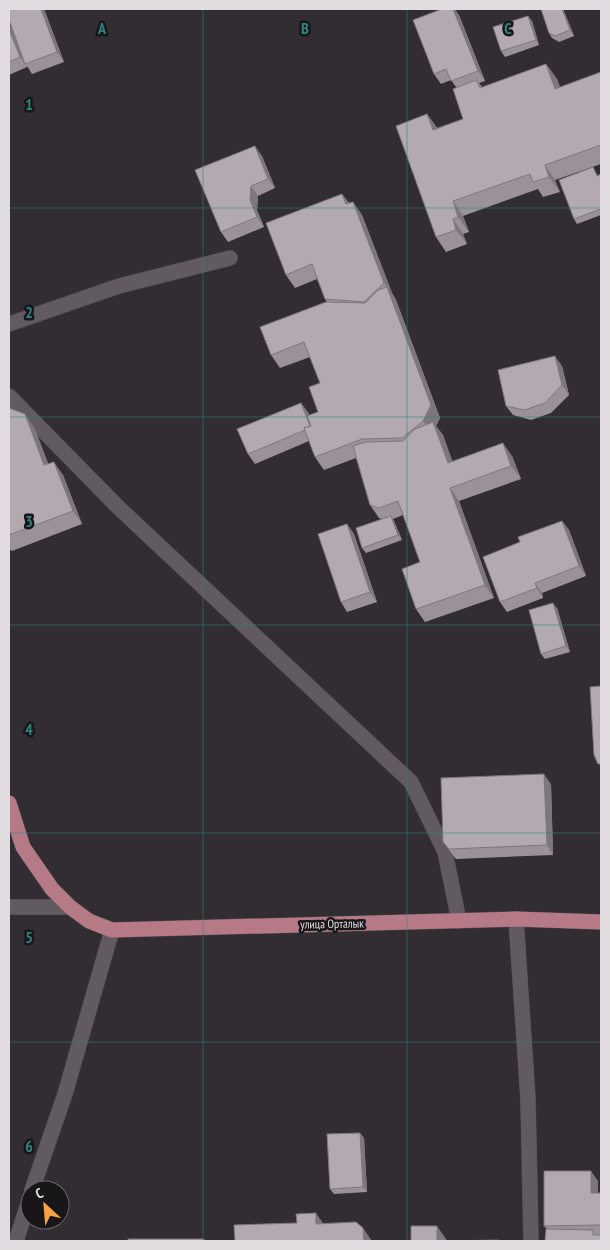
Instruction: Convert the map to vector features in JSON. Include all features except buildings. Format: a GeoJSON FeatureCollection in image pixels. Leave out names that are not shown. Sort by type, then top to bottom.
{"type":"FeatureCollection","features":[{"type":"Feature","properties":{"kind":"main road","name":"улица Орталык"},"geometry":{"type":"LineString","coordinates":[[9,803],[23,847],[52,889],[70,907],[89,921],[112,930],[516,919],[601,922]]}},
{"type":"Feature","properties":{"kind":"street"},"geometry":{"type":"LineString","coordinates":[[9,324],[119,286],[230,258]]}},
{"type":"Feature","properties":{"kind":"street"},"geometry":{"type":"LineString","coordinates":[[9,396],[119,508],[411,782],[445,852],[459,921]]}},
{"type":"Feature","properties":{"kind":"street"},"geometry":{"type":"LineString","coordinates":[[9,907],[70,907]]}},
{"type":"Feature","properties":{"kind":"street"},"geometry":{"type":"LineString","coordinates":[[516,919],[528,1099],[531,1241]]}},
{"type":"Feature","properties":{"kind":"street"},"geometry":{"type":"LineString","coordinates":[[35,1180],[64,1094],[112,930]]}},
{"type":"Feature","properties":{"kind":"street"},"geometry":{"type":"LineString","coordinates":[[16,1241],[20,1229]]}}]}
